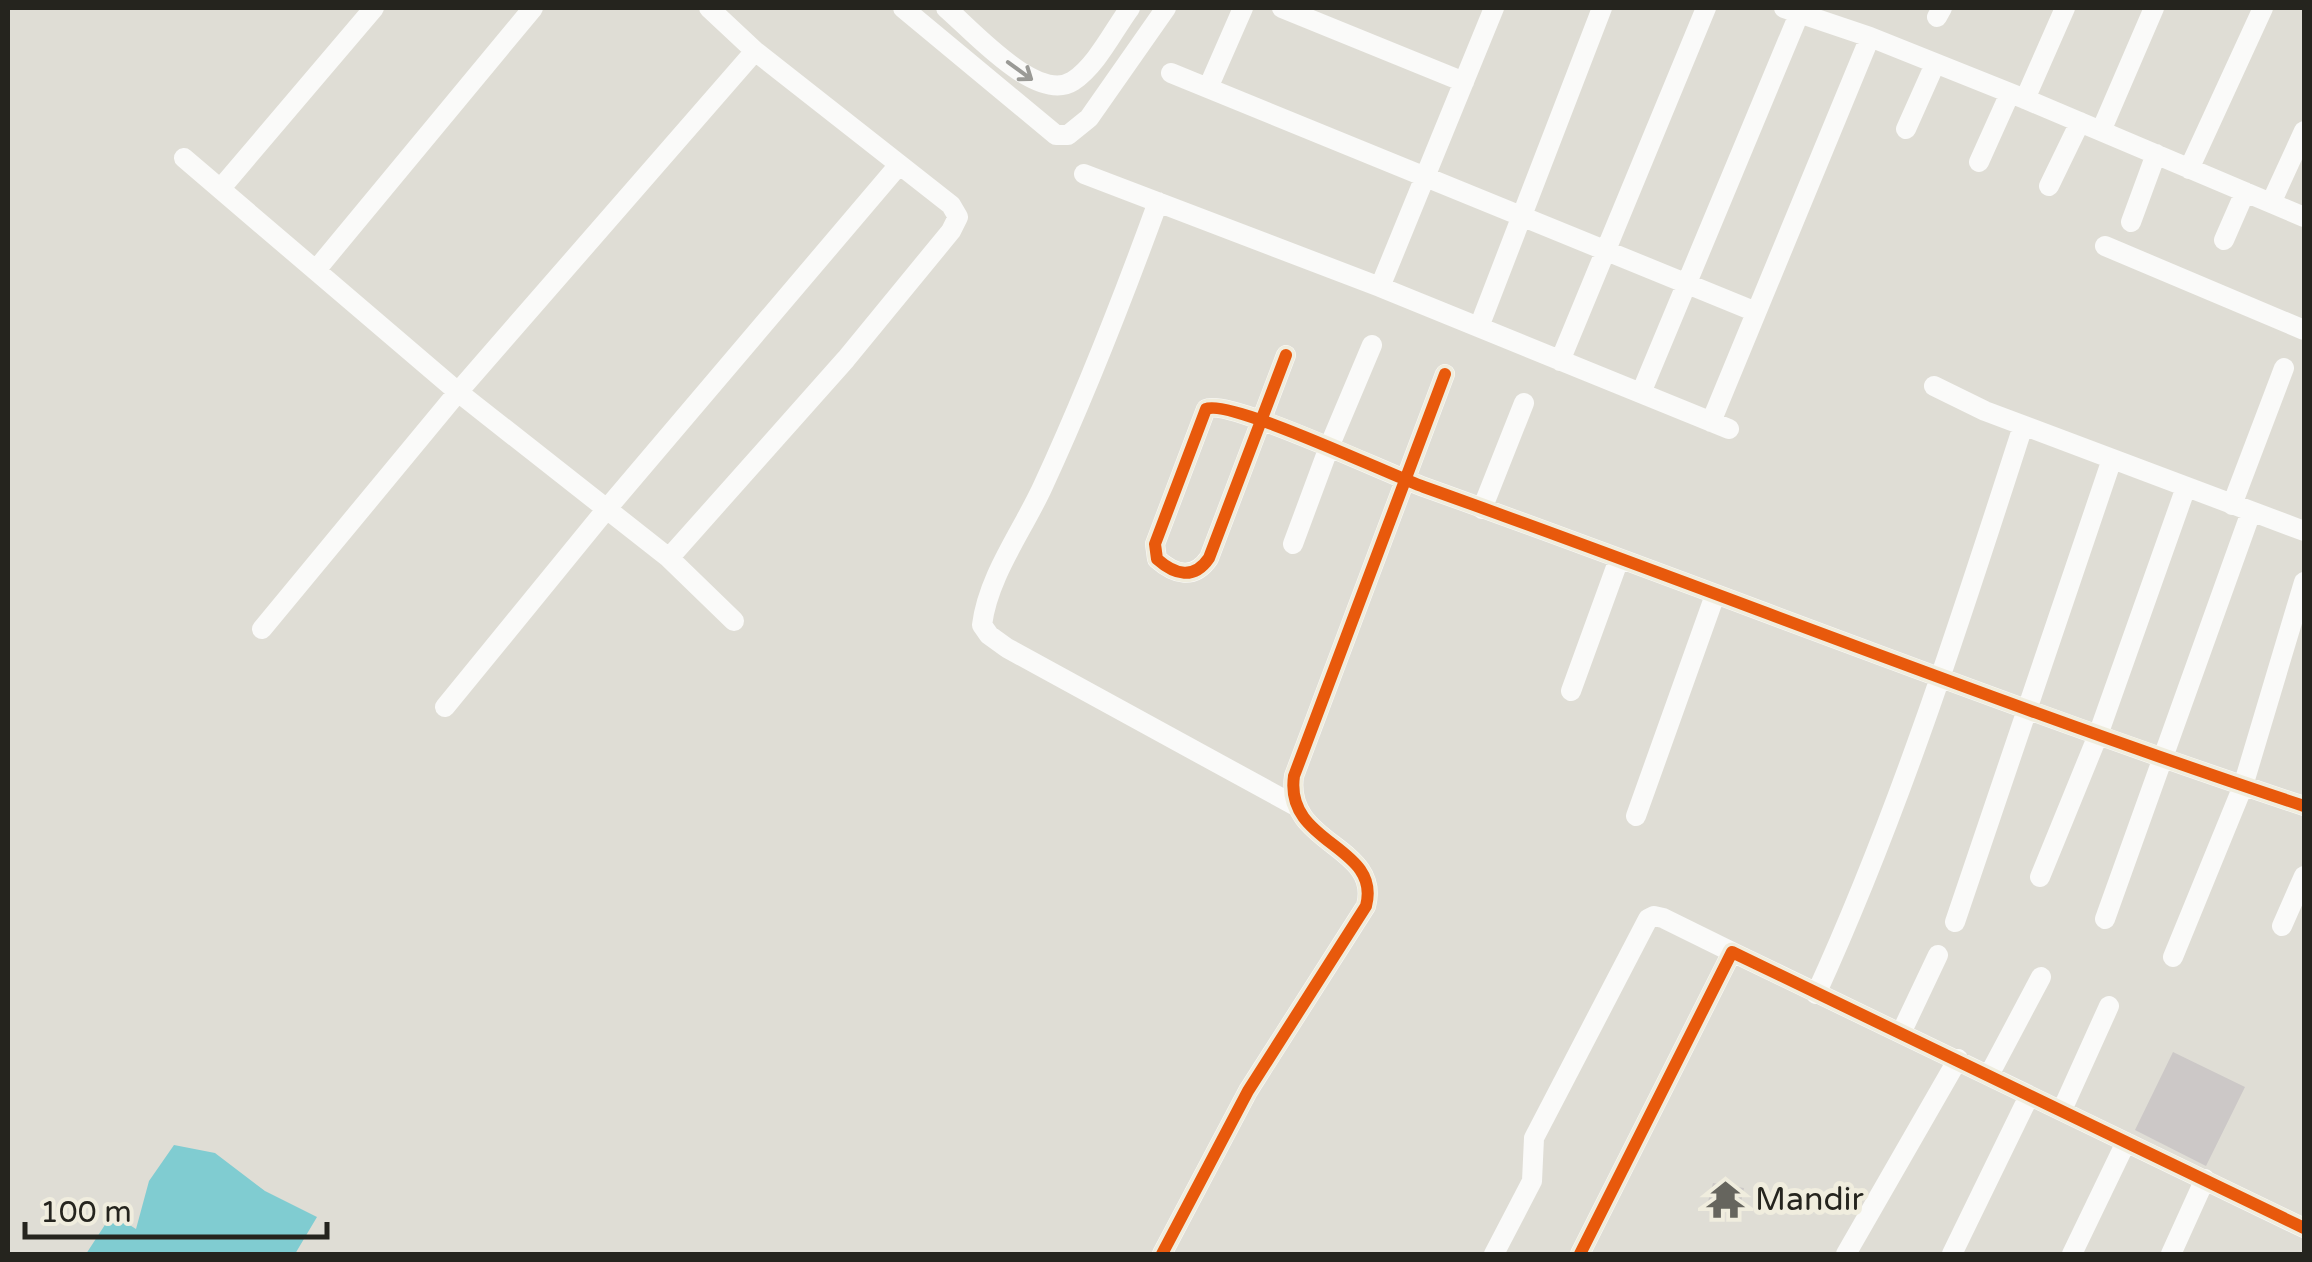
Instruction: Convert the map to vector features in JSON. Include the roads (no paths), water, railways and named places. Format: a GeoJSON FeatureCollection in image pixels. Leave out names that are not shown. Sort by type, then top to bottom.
{"type":"FeatureCollection","features":[{"type":"Feature","properties":{"kind":"street"},"geometry":{"type":"LineString","coordinates":[[221,188],[374,8]]}},
{"type":"Feature","properties":{"kind":"street"},"geometry":{"type":"LineString","coordinates":[[316,270],[533,8]]}},
{"type":"Feature","properties":{"kind":"street"},"geometry":{"type":"LineString","coordinates":[[669,558],[846,359],[957,224],[958,217],[951,205],[755,51],[709,8]]}},
{"type":"Feature","properties":{"kind":"street"},"geometry":{"type":"LineString","coordinates":[[903,8],[1056,136],[1068,135],[1089,118],[1166,8]]}},
{"type":"Feature","properties":{"kind":"street"},"geometry":{"type":"LineString","coordinates":[[946,8],[1021,73],[1041,85],[1059,87],[1073,80],[1130,8]]}},
{"type":"Feature","properties":{"kind":"street"},"geometry":{"type":"LineString","coordinates":[[1208,88],[1243,8]]}},
{"type":"Feature","properties":{"kind":"street"},"geometry":{"type":"LineString","coordinates":[[1282,8],[1464,82]]}},
{"type":"Feature","properties":{"kind":"street"},"geometry":{"type":"LineString","coordinates":[[1380,286],[1494,8]]}},
{"type":"Feature","properties":{"kind":"street"},"geometry":{"type":"LineString","coordinates":[[1479,327],[1602,8]]}},
{"type":"Feature","properties":{"kind":"street"},"geometry":{"type":"LineString","coordinates":[[1560,360],[1706,8]]}},
{"type":"Feature","properties":{"kind":"street"},"geometry":{"type":"LineString","coordinates":[[1979,162],[2065,8]]}},
{"type":"Feature","properties":{"kind":"street"},"geometry":{"type":"LineString","coordinates":[[2101,131],[2154,8]]}},
{"type":"Feature","properties":{"kind":"street"},"geometry":{"type":"LineString","coordinates":[[2189,168],[2263,8]]}},
{"type":"Feature","properties":{"kind":"street"},"geometry":{"type":"LineString","coordinates":[[1640,393],[1792,11],[1833,15],[1870,37],[2304,217]]}},
{"type":"Feature","properties":{"kind":"street"},"geometry":{"type":"LineString","coordinates":[[1084,174],[1380,286],[1720,426],[1756,312],[1870,37]]}},
{"type":"Feature","properties":{"kind":"street"},"geometry":{"type":"LineString","coordinates":[[1103,46],[1130,59]]}},
{"type":"Feature","properties":{"kind":"street"},"geometry":{"type":"LineString","coordinates":[[262,629],[458,392],[755,51]]}},
{"type":"Feature","properties":{"kind":"street"},"geometry":{"type":"LineString","coordinates":[[1906,129],[1936,64]]}},
{"type":"Feature","properties":{"kind":"street"},"geometry":{"type":"LineString","coordinates":[[1171,73],[1756,312]]}},
{"type":"Feature","properties":{"kind":"street"},"geometry":{"type":"LineString","coordinates":[[2049,186],[2080,122]]}},
{"type":"Feature","properties":{"kind":"street"},"geometry":{"type":"LineString","coordinates":[[2271,203],[2304,131]]}},
{"type":"Feature","properties":{"kind":"street"},"geometry":{"type":"LineString","coordinates":[[2130,222],[2156,154]]}},
{"type":"Feature","properties":{"kind":"street"},"geometry":{"type":"LineString","coordinates":[[184,158],[458,392],[669,558],[734,622]]}},
{"type":"Feature","properties":{"kind":"street"},"geometry":{"type":"LineString","coordinates":[[445,707],[606,510],[898,166]]}},
{"type":"Feature","properties":{"kind":"street"},"geometry":{"type":"LineString","coordinates":[[2224,240],[2245,192]]}},
{"type":"Feature","properties":{"kind":"street"},"geometry":{"type":"LineString","coordinates":[[1158,202],[1118,310],[1044,485],[1000,572],[982,626],[1007,648],[1294,805],[1300,815],[1360,868],[1368,882],[1366,906],[1248,1091],[1162,1254]]}},
{"type":"Feature","properties":{"kind":"street"},"geometry":{"type":"LineString","coordinates":[[2105,246],[2304,330]]}},
{"type":"Feature","properties":{"kind":"street"},"geometry":{"type":"LineString","coordinates":[[1293,544],[1372,345]]}},
{"type":"Feature","properties":{"kind":"street"},"geometry":{"type":"LineString","coordinates":[[1286,355],[1260,420],[1204,565],[1191,574],[1162,564],[1155,552],[1156,544],[1206,409],[1215,406],[1260,420],[1329,446],[1406,480],[1714,596],[2304,806]]}},
{"type":"Feature","properties":{"kind":"street"},"geometry":{"type":"LineString","coordinates":[[2104,919],[2164,757],[2284,368]]}},
{"type":"Feature","properties":{"kind":"street"},"geometry":{"type":"LineString","coordinates":[[1294,805],[1294,776],[1445,374]]}},
{"type":"Feature","properties":{"kind":"street"},"geometry":{"type":"LineString","coordinates":[[1934,386],[2023,426],[2304,531]]}},
{"type":"Feature","properties":{"kind":"street"},"geometry":{"type":"LineString","coordinates":[[1482,509],[1524,403]]}},
{"type":"Feature","properties":{"kind":"street"},"geometry":{"type":"LineString","coordinates":[[1816,994],[1855,908],[1942,678],[2023,426]]}},
{"type":"Feature","properties":{"kind":"street"},"geometry":{"type":"LineString","coordinates":[[1954,922],[2112,460]]}},
{"type":"Feature","properties":{"kind":"street"},"geometry":{"type":"LineString","coordinates":[[2040,878],[2098,735],[2186,487]]}},
{"type":"Feature","properties":{"kind":"street"},"geometry":{"type":"LineString","coordinates":[[1571,691],[1619,558]]}},
{"type":"Feature","properties":{"kind":"street"},"geometry":{"type":"LineString","coordinates":[[2173,956],[2243,786],[2304,582]]}},
{"type":"Feature","properties":{"kind":"street"},"geometry":{"type":"LineString","coordinates":[[1636,816],[1714,596]]}},
{"type":"Feature","properties":{"kind":"street"},"geometry":{"type":"LineString","coordinates":[[2282,926],[2304,876]]}},
{"type":"Feature","properties":{"kind":"street"},"geometry":{"type":"LineString","coordinates":[[1494,1254],[1532,1182],[1534,1138],[1648,919],[1654,916],[1902,1031],[2304,1228]]}},
{"type":"Feature","properties":{"kind":"street"},"geometry":{"type":"LineString","coordinates":[[1580,1254],[1732,952]]}},
{"type":"Feature","properties":{"kind":"street"},"geometry":{"type":"LineString","coordinates":[[1902,1031],[1938,955]]}},
{"type":"Feature","properties":{"kind":"street"},"geometry":{"type":"LineString","coordinates":[[1989,1074],[2041,977]]}},
{"type":"Feature","properties":{"kind":"street"},"geometry":{"type":"LineString","coordinates":[[2062,1110],[2109,1006]]}},
{"type":"Feature","properties":{"kind":"street"},"geometry":{"type":"LineString","coordinates":[[1846,1254],[1958,1059]]}},
{"type":"Feature","properties":{"kind":"street"},"geometry":{"type":"LineString","coordinates":[[1952,1254],[2029,1096]]}},
{"type":"Feature","properties":{"kind":"street"},"geometry":{"type":"LineString","coordinates":[[2072,1254],[2126,1142]]}},
{"type":"Feature","properties":{"kind":"street"},"geometry":{"type":"LineString","coordinates":[[2172,1254],[2205,1179]]}},
{"type":"Feature","properties":{"kind":"water"},"geometry":{"type":"Polygon","coordinates":[[[174,1145],[215,1153],[265,1191],[317,1217],[295,1254],[86,1254],[112,1214],[136,1229],[149,1181],[174,1145]]]}},
{"type":"Feature","properties":{"kind":"place","name":"Mandir"},"geometry":{"type":"Point","coordinates":[1725,1199]}}]}
